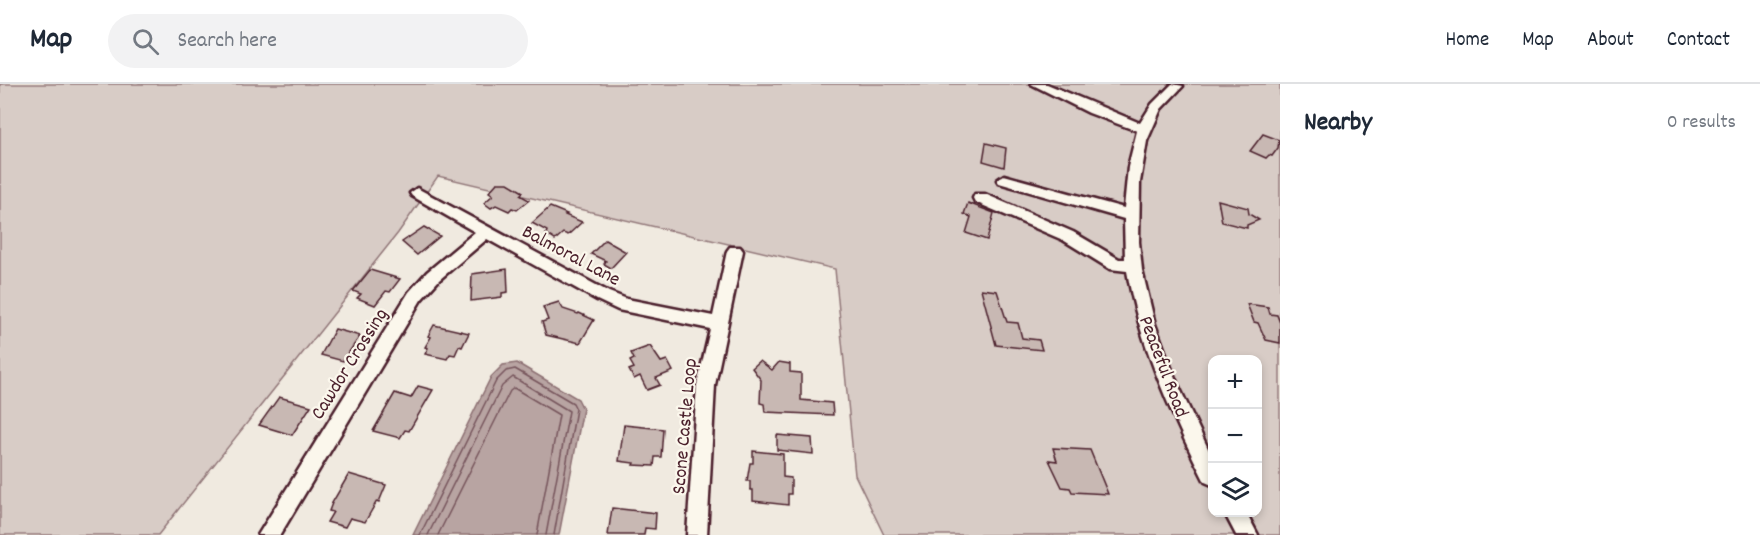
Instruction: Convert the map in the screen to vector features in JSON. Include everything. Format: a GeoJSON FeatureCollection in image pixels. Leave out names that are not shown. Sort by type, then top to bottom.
{"type":"FeatureCollection","features":[{"type":"Feature","properties":{"kind":"street"},"geometry":{"type":"LineString","coordinates":[[1037,84],[1094,111],[1143,129]]}},
{"type":"Feature","properties":{"kind":"street","name":"Peaceful Road"},"geometry":{"type":"LineString","coordinates":[[1177,86],[1160,101],[1143,129],[1136,152],[1129,214],[1133,266],[1155,353],[1208,467]]}},
{"type":"Feature","properties":{"kind":"street"},"geometry":{"type":"LineString","coordinates":[[1004,180],[1129,214]]}},
{"type":"Feature","properties":{"kind":"street","name":"Balmoral Lane"},"geometry":{"type":"LineString","coordinates":[[417,193],[603,296],[624,305],[718,324]]}},
{"type":"Feature","properties":{"kind":"street"},"geometry":{"type":"LineString","coordinates":[[980,198],[1068,236],[1116,265],[1133,266]]}},
{"type":"Feature","properties":{"kind":"street","name":"Cawdor Crossing"},"geometry":{"type":"LineString","coordinates":[[268,535],[415,296],[433,276],[486,231]]}},
{"type":"Feature","properties":{"kind":"street","name":"Scone Castle Loop"},"geometry":{"type":"LineString","coordinates":[[697,535],[706,385],[735,251]]}},
{"type":"Feature","properties":{"kind":"street"},"geometry":{"type":"LineString","coordinates":[[1237,517],[1248,535]]}},
{"type":"Feature","properties":{"kind":"shaded area"},"geometry":{"type":"Polygon","coordinates":[[[0,84],[1280,84],[1280,535],[884,535],[855,475],[835,269],[438,176],[398,233],[158,535],[0,535],[0,84]]]}},
{"type":"Feature","properties":{"kind":"water"},"geometry":{"type":"Polygon","coordinates":[[[517,363],[578,399],[583,409],[559,535],[413,535],[491,377],[503,365],[517,363]]]}},
{"type":"Feature","properties":{"kind":"building"},"geometry":{"type":"Polygon","coordinates":[[[1263,134],[1279,140],[1278,148],[1272,156],[1269,155],[1266,158],[1250,151],[1263,134]]]}},
{"type":"Feature","properties":{"kind":"building"},"geometry":{"type":"Polygon","coordinates":[[[986,143],[1006,148],[1004,167],[983,161],[986,143]]]}},
{"type":"Feature","properties":{"kind":"building"},"geometry":{"type":"Polygon","coordinates":[[[497,183],[508,183],[523,192],[520,195],[529,200],[517,210],[512,208],[509,211],[496,205],[491,208],[484,203],[493,195],[489,192],[497,183]]]}},
{"type":"Feature","properties":{"kind":"building"},"geometry":{"type":"Polygon","coordinates":[[[1218,200],[1248,208],[1249,214],[1259,220],[1247,225],[1247,228],[1222,222],[1218,200]]]}},
{"type":"Feature","properties":{"kind":"building"},"geometry":{"type":"Polygon","coordinates":[[[968,203],[994,213],[987,240],[966,233],[971,217],[964,214],[968,203]]]}},
{"type":"Feature","properties":{"kind":"building"},"geometry":{"type":"Polygon","coordinates":[[[550,207],[582,222],[568,235],[563,233],[555,240],[546,234],[547,231],[532,223],[550,207]]]}},
{"type":"Feature","properties":{"kind":"building"},"geometry":{"type":"Polygon","coordinates":[[[424,227],[440,236],[417,255],[402,242],[424,227]]]}},
{"type":"Feature","properties":{"kind":"building"},"geometry":{"type":"Polygon","coordinates":[[[605,240],[626,252],[611,268],[604,264],[606,261],[591,254],[605,240]]]}},
{"type":"Feature","properties":{"kind":"building"},"geometry":{"type":"Polygon","coordinates":[[[507,269],[508,292],[502,293],[502,297],[471,301],[472,274],[507,269]]]}},
{"type":"Feature","properties":{"kind":"building"},"geometry":{"type":"Polygon","coordinates":[[[370,270],[400,279],[390,292],[386,291],[375,305],[357,298],[361,294],[353,291],[370,270]]]}},
{"type":"Feature","properties":{"kind":"building"},"geometry":{"type":"Polygon","coordinates":[[[981,289],[997,291],[1007,322],[1018,323],[1022,338],[1039,340],[1042,350],[996,345],[981,289]]]}},
{"type":"Feature","properties":{"kind":"building"},"geometry":{"type":"Polygon","coordinates":[[[559,302],[563,309],[594,320],[580,343],[546,335],[542,322],[548,320],[543,307],[559,302]]]}},
{"type":"Feature","properties":{"kind":"building"},"geometry":{"type":"Polygon","coordinates":[[[1247,304],[1268,307],[1270,314],[1277,315],[1280,323],[1280,343],[1266,340],[1258,323],[1254,322],[1247,304]]]}},
{"type":"Feature","properties":{"kind":"building"},"geometry":{"type":"Polygon","coordinates":[[[434,325],[469,333],[455,355],[450,354],[447,359],[425,354],[428,348],[425,347],[431,337],[428,336],[434,325]]]}},
{"type":"Feature","properties":{"kind":"building"},"geometry":{"type":"Polygon","coordinates":[[[335,329],[360,336],[343,361],[321,355],[335,329]]]}},
{"type":"Feature","properties":{"kind":"building"},"geometry":{"type":"Polygon","coordinates":[[[650,346],[661,362],[667,360],[673,371],[656,378],[660,385],[647,390],[640,376],[634,379],[629,370],[634,368],[630,361],[634,359],[631,353],[650,346]]]}},
{"type":"Feature","properties":{"kind":"building"},"geometry":{"type":"Polygon","coordinates":[[[760,361],[772,370],[779,362],[790,364],[790,372],[801,373],[801,400],[832,403],[833,415],[765,412],[764,404],[760,403],[761,380],[752,368],[760,361]]]}},
{"type":"Feature","properties":{"kind":"building"},"geometry":{"type":"Polygon","coordinates":[[[418,386],[433,390],[409,431],[405,430],[400,438],[373,431],[395,393],[411,398],[418,386]]]}},
{"type":"Feature","properties":{"kind":"building"},"geometry":{"type":"Polygon","coordinates":[[[279,397],[311,406],[292,435],[259,425],[279,397]]]}},
{"type":"Feature","properties":{"kind":"building"},"geometry":{"type":"Polygon","coordinates":[[[624,425],[663,429],[661,457],[655,457],[654,466],[633,465],[634,463],[619,461],[624,425]]]}},
{"type":"Feature","properties":{"kind":"building"},"geometry":{"type":"Polygon","coordinates":[[[777,435],[812,438],[813,454],[777,450],[777,435]]]}},
{"type":"Feature","properties":{"kind":"building"},"geometry":{"type":"Polygon","coordinates":[[[1053,448],[1090,450],[1108,494],[1072,492],[1070,488],[1062,487],[1049,460],[1057,461],[1053,448]]]}},
{"type":"Feature","properties":{"kind":"building"},"geometry":{"type":"Polygon","coordinates":[[[753,451],[783,454],[783,477],[791,478],[788,505],[753,501],[753,490],[750,490],[750,481],[747,481],[750,463],[753,463],[753,451]]]}},
{"type":"Feature","properties":{"kind":"building"},"geometry":{"type":"Polygon","coordinates":[[[349,474],[386,485],[379,502],[377,501],[365,522],[350,518],[345,527],[327,522],[333,512],[329,511],[332,503],[349,474]]]}},
{"type":"Feature","properties":{"kind":"building"},"geometry":{"type":"Polygon","coordinates":[[[612,508],[656,513],[655,529],[645,528],[644,535],[608,535],[612,508]]]}}]}
